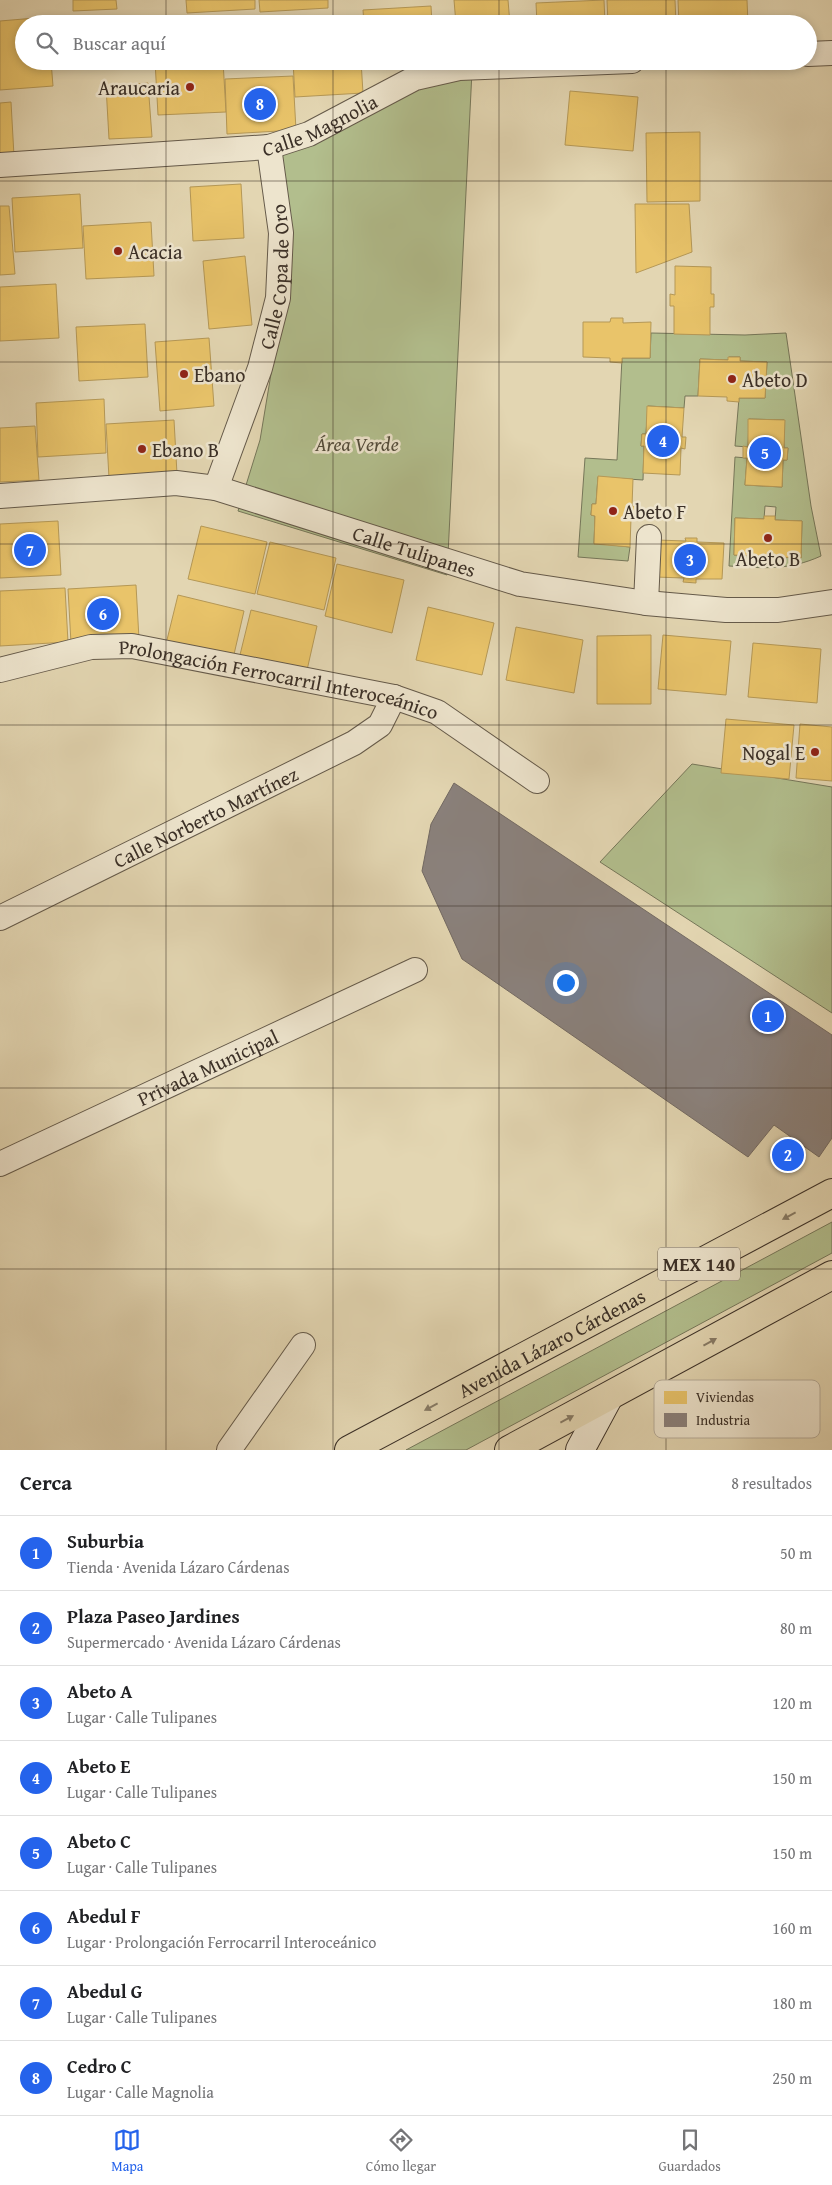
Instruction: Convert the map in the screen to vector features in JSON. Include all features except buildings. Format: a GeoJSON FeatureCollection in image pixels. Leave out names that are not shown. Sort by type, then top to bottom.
{"type":"FeatureCollection","features":[{"type":"Feature","properties":{"kind":"highway","name":"Avenida Lázaro Cárdenas"},"geometry":{"type":"LineString","coordinates":[[349,1450],[832,1193]]}},
{"type":"Feature","properties":{"kind":"highway"},"geometry":{"type":"LineString","coordinates":[[528,1446],[608,1398],[832,1275]]}},
{"type":"Feature","properties":{"kind":"street"},"geometry":{"type":"LineString","coordinates":[[817,54],[832,53]]}},
{"type":"Feature","properties":{"kind":"street","name":"Calle Magnolia"},"geometry":{"type":"LineString","coordinates":[[0,165],[269,147],[309,134],[415,78],[450,70]]}},
{"type":"Feature","properties":{"kind":"street","name":"Calle Copa de Oro"},"geometry":{"type":"LineString","coordinates":[[216,488],[260,368],[278,298],[280,233],[269,147]]}},
{"type":"Feature","properties":{"kind":"street","name":"Calle Tulipanes"},"geometry":{"type":"LineString","coordinates":[[0,496],[176,483],[216,488],[520,584],[646,603],[726,610],[778,610],[832,602]]}},
{"type":"Feature","properties":{"kind":"street"},"geometry":{"type":"LineString","coordinates":[[646,603],[649,537]]}},
{"type":"Feature","properties":{"kind":"street","name":"Prolongación Ferrocarril Interoceánico"},"geometry":{"type":"LineString","coordinates":[[0,670],[91,647],[132,646],[394,697],[437,712],[538,782]]}},
{"type":"Feature","properties":{"kind":"street","name":"Calle Norberto Martínez"},"geometry":{"type":"LineString","coordinates":[[0,918],[354,744],[380,725],[394,697]]}},
{"type":"Feature","properties":{"kind":"street","name":"Privada Municipal"},"geometry":{"type":"LineString","coordinates":[[0,1164],[415,970]]}},
{"type":"Feature","properties":{"kind":"street"},"geometry":{"type":"LineString","coordinates":[[229,1450],[304,1345]]}},
{"type":"Feature","properties":{"kind":"street"},"geometry":{"type":"LineString","coordinates":[[580,1450],[608,1398]]}},
{"type":"Feature","properties":{"kind":"green space","name":"Área Verde"},"geometry":{"type":"Polygon","coordinates":[[[472,71],[447,575],[238,511],[260,440],[283,302],[275,145],[409,76],[472,71]]]}},
{"type":"Feature","properties":{"kind":"green space"},"geometry":{"type":"Polygon","coordinates":[[[651,333],[745,335],[786,333],[811,506],[821,556],[809,561],[786,566],[764,568],[729,566],[735,457],[747,458],[745,485],[782,487],[783,460],[787,460],[788,448],[784,448],[784,420],[749,419],[748,447],[735,446],[739,398],[765,398],[767,362],[740,361],[740,357],[729,357],[728,360],[700,359],[698,396],[685,396],[684,408],[648,406],[646,434],[642,434],[641,446],[644,446],[643,480],[598,477],[596,504],[592,504],[591,515],[595,516],[594,543],[630,547],[628,561],[578,557],[585,458],[617,460],[622,358],[650,358],[651,333]],[[765,506],[764,519],[735,518],[734,555],[801,558],[802,521],[775,520],[776,507],[765,506]]]}},
{"type":"Feature","properties":{"kind":"green space"},"geometry":{"type":"Polygon","coordinates":[[[692,764],[832,787],[832,1013],[600,862],[692,764]]]}},
{"type":"Feature","properties":{"kind":"green space"},"geometry":{"type":"Polygon","coordinates":[[[832,1222],[832,1253],[466,1450],[406,1450],[832,1222]]]}},
{"type":"Feature","properties":{"kind":"place","name":"Araucaria"},"geometry":{"type":"Point","coordinates":[190,87]}},
{"type":"Feature","properties":{"kind":"place","name":"Cedro C"},"geometry":{"type":"Point","coordinates":[260,104]}},
{"type":"Feature","properties":{"kind":"place","name":"Acacia"},"geometry":{"type":"Point","coordinates":[118,251]}},
{"type":"Feature","properties":{"kind":"place","name":"Ebano"},"geometry":{"type":"Point","coordinates":[184,374]}},
{"type":"Feature","properties":{"kind":"place","name":"Abeto D"},"geometry":{"type":"Point","coordinates":[732,379]}},
{"type":"Feature","properties":{"kind":"place","name":"Abeto E"},"geometry":{"type":"Point","coordinates":[663,441]}},
{"type":"Feature","properties":{"kind":"place","name":"Ebano B"},"geometry":{"type":"Point","coordinates":[142,449]}},
{"type":"Feature","properties":{"kind":"place","name":"Abeto C"},"geometry":{"type":"Point","coordinates":[765,453]}},
{"type":"Feature","properties":{"kind":"place","name":"Abeto F"},"geometry":{"type":"Point","coordinates":[613,511]}},
{"type":"Feature","properties":{"kind":"place","name":"Abeto B"},"geometry":{"type":"Point","coordinates":[768,538]}},
{"type":"Feature","properties":{"kind":"place","name":"Abedul G"},"geometry":{"type":"Point","coordinates":[30,550]}},
{"type":"Feature","properties":{"kind":"place","name":"Abeto A"},"geometry":{"type":"Point","coordinates":[690,560]}},
{"type":"Feature","properties":{"kind":"place","name":"Abedul F"},"geometry":{"type":"Point","coordinates":[103,614]}},
{"type":"Feature","properties":{"kind":"place","name":"Nogal E"},"geometry":{"type":"Point","coordinates":[815,752]}},
{"type":"Feature","properties":{"kind":"place","name":"Suburbia"},"geometry":{"type":"Point","coordinates":[768,1016]}},
{"type":"Feature","properties":{"kind":"place","name":"Plaza Paseo Jardines"},"geometry":{"type":"Point","coordinates":[788,1155]}}]}
